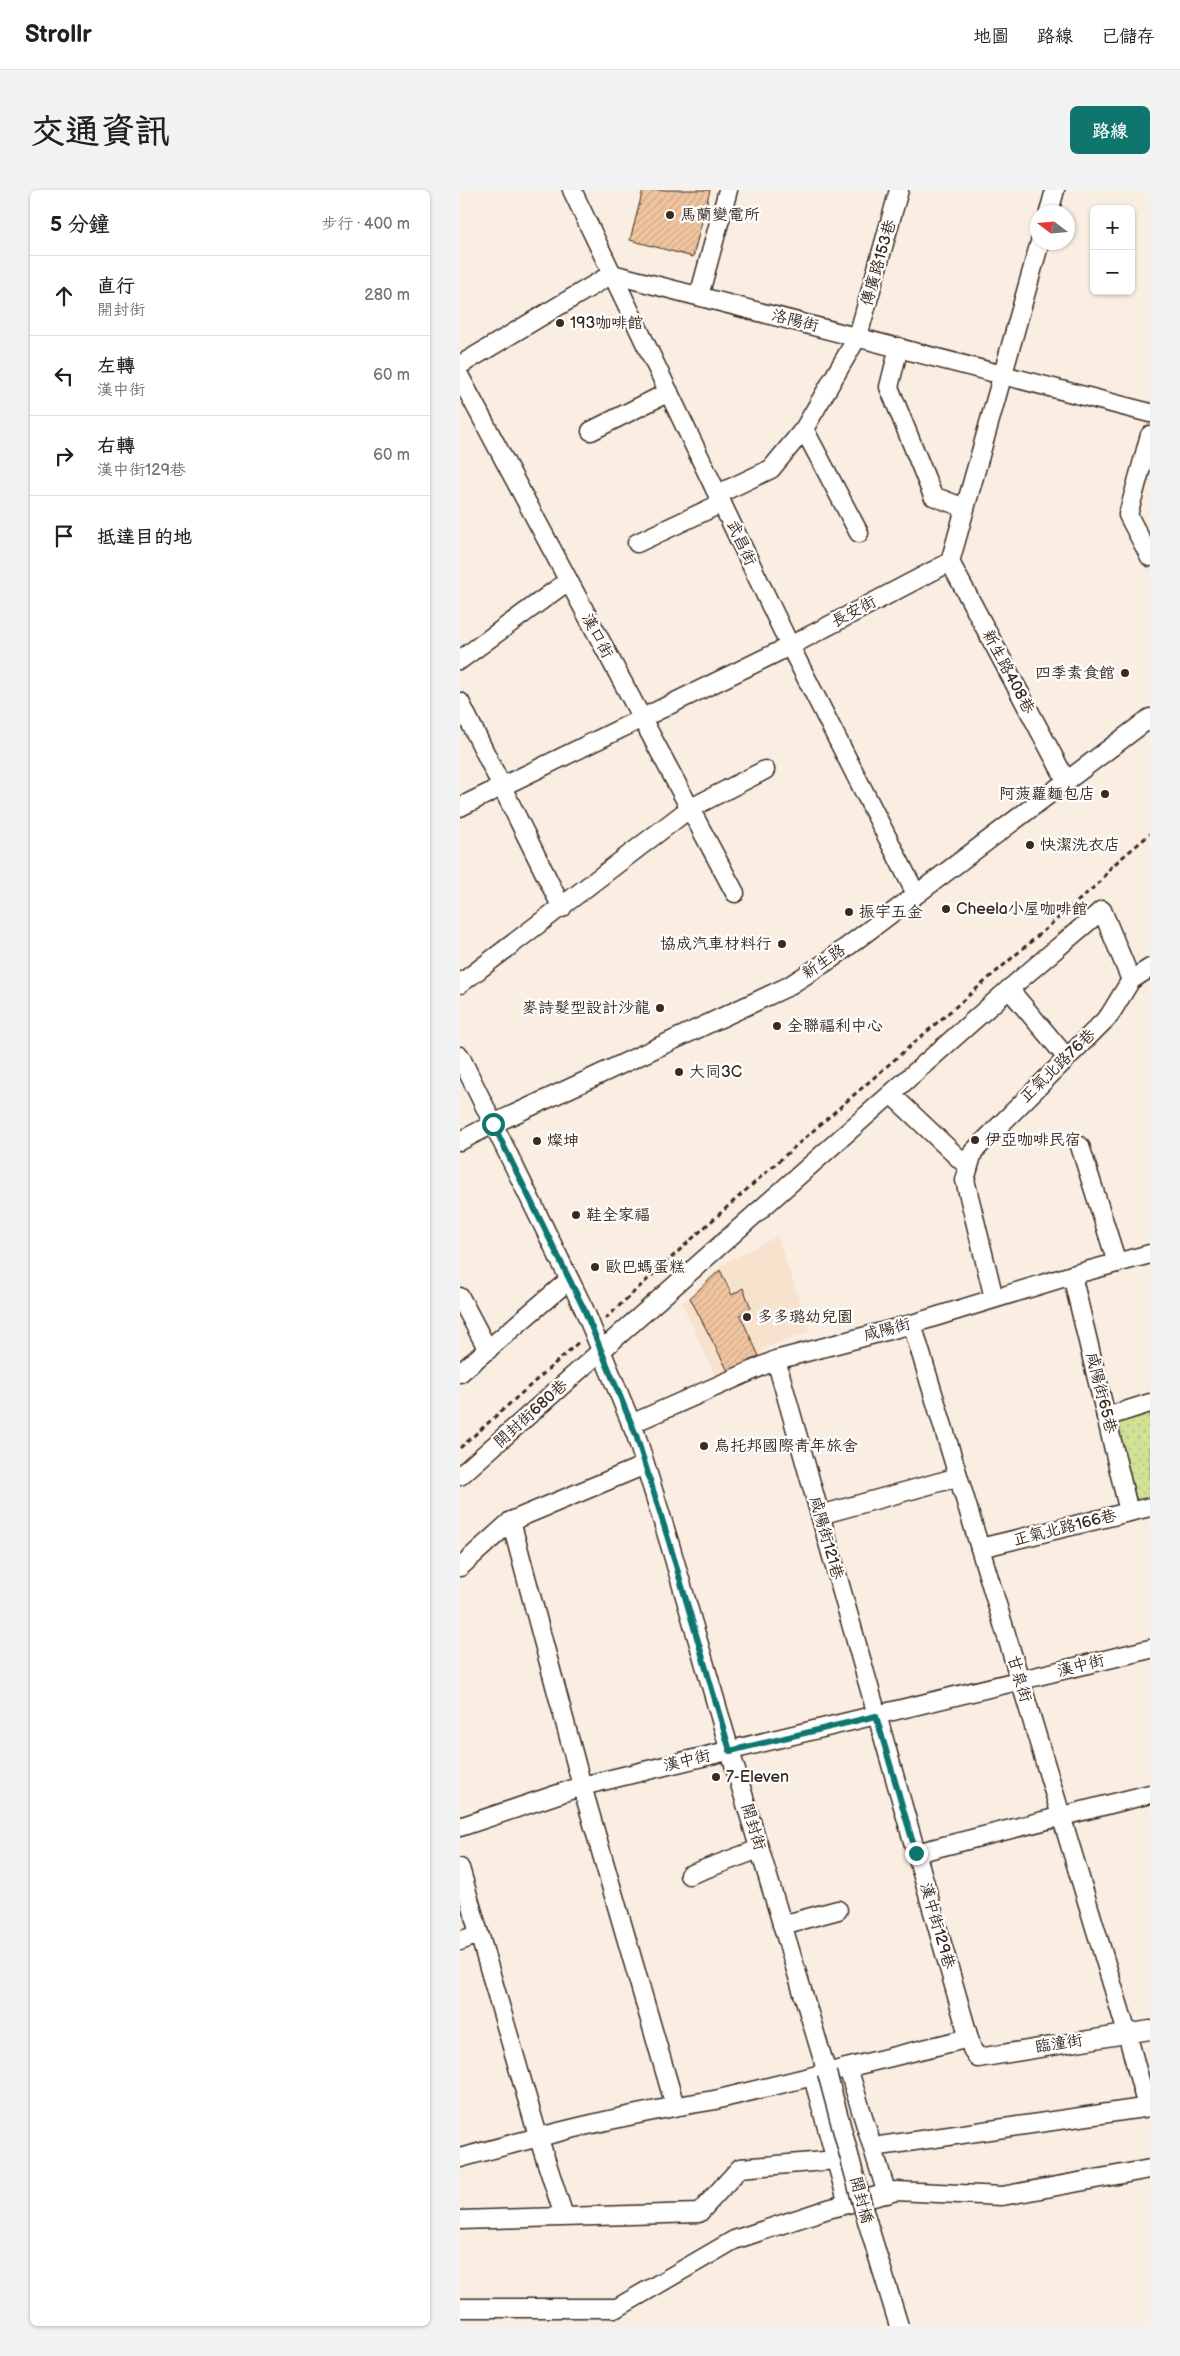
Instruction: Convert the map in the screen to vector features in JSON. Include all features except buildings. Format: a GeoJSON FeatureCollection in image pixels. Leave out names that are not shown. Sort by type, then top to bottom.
{"type":"FeatureCollection","features":[{"type":"Feature","properties":{"kind":"street","name":"武昌街"},"geometry":{"type":"LineString","coordinates":[[572,190],[790,646],[916,894]]}},
{"type":"Feature","properties":{"kind":"street"},"geometry":{"type":"LineString","coordinates":[[699,296],[728,190]]}},
{"type":"Feature","properties":{"kind":"street","name":"傳廣路153巷"},"geometry":{"type":"LineString","coordinates":[[637,543],[772,469],[804,429],[858,336],[899,190]]}},
{"type":"Feature","properties":{"kind":"street"},"geometry":{"type":"LineString","coordinates":[[1050,205],[1055,190]]}},
{"type":"Feature","properties":{"kind":"street"},"geometry":{"type":"LineString","coordinates":[[950,562],[1038,250]]}},
{"type":"Feature","properties":{"kind":"street","name":"洛陽街"},"geometry":{"type":"LineString","coordinates":[[612,274],[858,336],[1150,414]]}},
{"type":"Feature","properties":{"kind":"street"},"geometry":{"type":"LineString","coordinates":[[460,365],[612,274]]}},
{"type":"Feature","properties":{"kind":"street"},"geometry":{"type":"LineString","coordinates":[[899,347],[890,387],[933,496],[965,508]]}},
{"type":"Feature","properties":{"kind":"street","name":"漢口街"},"geometry":{"type":"LineString","coordinates":[[460,377],[735,893]]}},
{"type":"Feature","properties":{"kind":"street"},"geometry":{"type":"LineString","coordinates":[[591,431],[669,392]]}},
{"type":"Feature","properties":{"kind":"street"},"geometry":{"type":"LineString","coordinates":[[804,429],[859,533]]}},
{"type":"Feature","properties":{"kind":"street"},"geometry":{"type":"LineString","coordinates":[[1150,435],[1128,515],[1150,557]]}},
{"type":"Feature","properties":{"kind":"street","name":"長安街"},"geometry":{"type":"LineString","coordinates":[[460,807],[642,720],[790,646],[950,562]]}},
{"type":"Feature","properties":{"kind":"street","name":"新生路408巷"},"geometry":{"type":"LineString","coordinates":[[950,562],[1067,782]]}},
{"type":"Feature","properties":{"kind":"street"},"geometry":{"type":"LineString","coordinates":[[460,660],[568,581]]}},
{"type":"Feature","properties":{"kind":"street"},"geometry":{"type":"LineString","coordinates":[[460,702],[562,908]]}},
{"type":"Feature","properties":{"kind":"street","name":"新生路"},"geometry":{"type":"LineString","coordinates":[[460,1141],[787,987],[831,959],[1150,718]]}},
{"type":"Feature","properties":{"kind":"street"},"geometry":{"type":"LineString","coordinates":[[460,984],[562,908],[689,809],[765,770]]}},
{"type":"Feature","properties":{"kind":"street","name":"開封街680巷"},"geometry":{"type":"LineString","coordinates":[[460,1476],[1009,989],[1102,910],[1131,980]]}},
{"type":"Feature","properties":{"kind":"street","name":"正氣北路76巷"},"geometry":{"type":"LineString","coordinates":[[967,1166],[973,1152],[982,1141],[1109,1016],[1131,980],[1150,968]]}},
{"type":"Feature","properties":{"kind":"street"},"geometry":{"type":"LineString","coordinates":[[1009,989],[1067,1058]]}},
{"type":"Feature","properties":{"kind":"street","name":"開封街"},"geometry":{"type":"LineString","coordinates":[[460,1056],[569,1280],[631,1424],[645,1465],[782,1925],[820,2075]]}},
{"type":"Feature","properties":{"kind":"street"},"geometry":{"type":"LineString","coordinates":[[891,1094],[967,1166],[965,1180],[994,1298]]}},
{"type":"Feature","properties":{"kind":"street"},"geometry":{"type":"LineString","coordinates":[[1080,1146],[1117,1263]]}},
{"type":"Feature","properties":{"kind":"street","name":"咸陽街"},"geometry":{"type":"LineString","coordinates":[[631,1424],[776,1360],[912,1324],[1072,1275],[1150,1254]]}},
{"type":"Feature","properties":{"kind":"street","name":"咸陽街65巷"},"geometry":{"type":"LineString","coordinates":[[1072,1275],[1129,1512]]}},
{"type":"Feature","properties":{"kind":"street"},"geometry":{"type":"LineString","coordinates":[[460,1374],[569,1280]]}},
{"type":"Feature","properties":{"kind":"street"},"geometry":{"type":"LineString","coordinates":[[460,1297],[488,1350]]}},
{"type":"Feature","properties":{"kind":"street","name":"甘泉街"},"geometry":{"type":"LineString","coordinates":[[912,1324],[1149,2107]]}},
{"type":"Feature","properties":{"kind":"street","name":"咸陽街121巷"},"geometry":{"type":"LineString","coordinates":[[776,1360],[876,1716]]}},
{"type":"Feature","properties":{"kind":"street"},"geometry":{"type":"LineString","coordinates":[[1106,1416],[1150,1404]]}},
{"type":"Feature","properties":{"kind":"street"},"geometry":{"type":"LineString","coordinates":[[460,1567],[511,1522],[645,1465]]}},
{"type":"Feature","properties":{"kind":"street"},"geometry":{"type":"LineString","coordinates":[[820,1515],[958,1477]]}},
{"type":"Feature","properties":{"kind":"street","name":"正氣北路166巷"},"geometry":{"type":"LineString","coordinates":[[980,1548],[1150,1507]]}},
{"type":"Feature","properties":{"kind":"street"},"geometry":{"type":"LineString","coordinates":[[511,1522],[582,1786],[675,2106]]}},
{"type":"Feature","properties":{"kind":"street","name":"漢中街"},"geometry":{"type":"LineString","coordinates":[[460,1827],[582,1786],[1150,1649]]}},
{"type":"Feature","properties":{"kind":"street","name":"漢中街129巷"},"geometry":{"type":"LineString","coordinates":[[876,1716],[971,2044]]}},
{"type":"Feature","properties":{"kind":"street"},"geometry":{"type":"LineString","coordinates":[[916,1853],[1150,1794]]}},
{"type":"Feature","properties":{"kind":"street"},"geometry":{"type":"LineString","coordinates":[[689,1875],[759,1848]]}},
{"type":"Feature","properties":{"kind":"street"},"geometry":{"type":"LineString","coordinates":[[460,1868],[538,2136],[564,2216]]}},
{"type":"Feature","properties":{"kind":"street"},"geometry":{"type":"LineString","coordinates":[[782,1925],[838,1910]]}},
{"type":"Feature","properties":{"kind":"street"},"geometry":{"type":"LineString","coordinates":[[460,1940],[479,1934]]}},
{"type":"Feature","properties":{"kind":"street","name":"臨潼街"},"geometry":{"type":"LineString","coordinates":[[971,2044],[978,2058],[1150,2030]]}},
{"type":"Feature","properties":{"kind":"street"},"geometry":{"type":"LineString","coordinates":[[460,2158],[538,2136],[675,2106],[715,2100],[848,2068],[971,2044]]}},
{"type":"Feature","properties":{"kind":"street"},"geometry":{"type":"LineString","coordinates":[[848,2068],[887,2194]]}},
{"type":"Feature","properties":{"kind":"street"},"geometry":{"type":"LineString","coordinates":[[820,2075],[836,2160],[848,2204]]}},
{"type":"Feature","properties":{"kind":"street","name":"開封橋"},"geometry":{"type":"LineString","coordinates":[[820,2075],[899,2326]]}},
{"type":"Feature","properties":{"kind":"street"},"geometry":{"type":"LineString","coordinates":[[873,2147],[1149,2107]]}},
{"type":"Feature","properties":{"kind":"street"},"geometry":{"type":"LineString","coordinates":[[460,2220],[699,2213],[740,2168],[836,2160]]}},
{"type":"Feature","properties":{"kind":"street"},"geometry":{"type":"LineString","coordinates":[[460,2308],[616,2308],[734,2240],[896,2191],[1002,2196],[1150,2169]]}},
{"type":"Feature","properties":{"kind":"path"},"geometry":{"type":"LineString","coordinates":[[460,1448],[592,1330],[703,1226],[1101,881],[1111,867],[1150,834]]}},
{"type":"Feature","properties":{"kind":"shaded area","name":"多多璐幼兒園"},"geometry":{"type":"Polygon","coordinates":[[[778,1236],[810,1332],[762,1349],[763,1359],[716,1378],[682,1303],[726,1262],[778,1236]]]}},
{"type":"Feature","properties":{"kind":"green space"},"geometry":{"type":"Polygon","coordinates":[[[1150,1413],[1150,1498],[1137,1502],[1117,1421],[1150,1413]]]}},
{"type":"Feature","properties":{"kind":"place","name":"馬蘭變電所"},"geometry":{"type":"Point","coordinates":[670,215]}},
{"type":"Feature","properties":{"kind":"place","name":"193咖啡館"},"geometry":{"type":"Point","coordinates":[560,323]}},
{"type":"Feature","properties":{"kind":"place","name":"四季素食館"},"geometry":{"type":"Point","coordinates":[1125,673]}},
{"type":"Feature","properties":{"kind":"place","name":"阿菠蘿麵包店"},"geometry":{"type":"Point","coordinates":[1105,794]}},
{"type":"Feature","properties":{"kind":"place","name":"快潔洗衣店"},"geometry":{"type":"Point","coordinates":[1030,845]}},
{"type":"Feature","properties":{"kind":"place","name":"Cheela小屋咖啡館"},"geometry":{"type":"Point","coordinates":[946,909]}},
{"type":"Feature","properties":{"kind":"place","name":"振宇五金"},"geometry":{"type":"Point","coordinates":[849,912]}},
{"type":"Feature","properties":{"kind":"place","name":"協成汽車材料行"},"geometry":{"type":"Point","coordinates":[782,944]}},
{"type":"Feature","properties":{"kind":"place","name":"麥詩髮型設計沙龍"},"geometry":{"type":"Point","coordinates":[660,1008]}},
{"type":"Feature","properties":{"kind":"place","name":"全聯福利中心"},"geometry":{"type":"Point","coordinates":[777,1026]}},
{"type":"Feature","properties":{"kind":"place","name":"大同3C"},"geometry":{"type":"Point","coordinates":[679,1072]}},
{"type":"Feature","properties":{"kind":"place","name":"伊亞咖啡民宿"},"geometry":{"type":"Point","coordinates":[975,1140]}},
{"type":"Feature","properties":{"kind":"place","name":"燦坤"},"geometry":{"type":"Point","coordinates":[537,1141]}},
{"type":"Feature","properties":{"kind":"place","name":"鞋全家福"},"geometry":{"type":"Point","coordinates":[576,1215]}},
{"type":"Feature","properties":{"kind":"place","name":"歐巴螞蛋糕"},"geometry":{"type":"Point","coordinates":[595,1267]}},
{"type":"Feature","properties":{"kind":"place","name":"多多璐幼兒園"},"geometry":{"type":"Point","coordinates":[747,1317]}},
{"type":"Feature","properties":{"kind":"place","name":"烏托邦國際青年旅舍"},"geometry":{"type":"Point","coordinates":[704,1446]}},
{"type":"Feature","properties":{"kind":"place","name":"7-Eleven"},"geometry":{"type":"Point","coordinates":[716,1777]}},
{"type":"Feature","properties":{"kind":"route"},"geometry":{"type":"LineString","coordinates":[[493,1124],[584,1309],[636,1435],[730,1751],[876,1716],[916,1853]]}}]}
